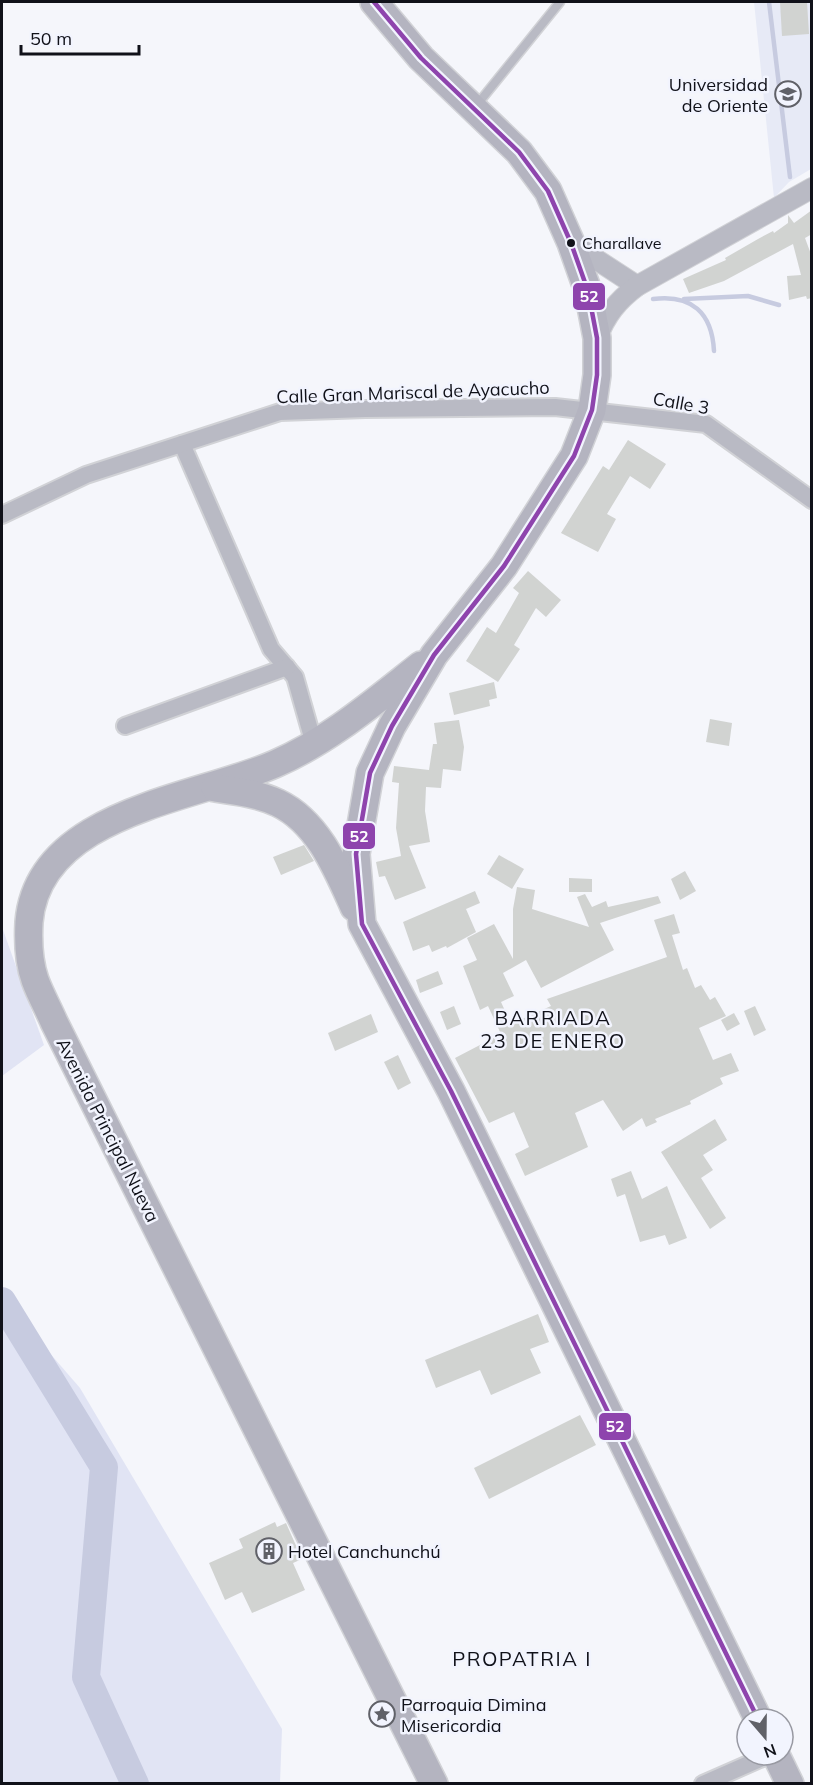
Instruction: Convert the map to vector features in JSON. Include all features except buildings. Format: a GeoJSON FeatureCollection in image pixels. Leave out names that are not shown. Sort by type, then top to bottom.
{"type":"FeatureCollection","features":[{"type":"Feature","properties":{"kind":"highway"},"geometry":{"type":"LineString","coordinates":[[362,924],[356,854],[370,773],[392,726],[434,655],[504,566],[574,456],[592,410],[597,375],[597,338],[588,291],[571,243],[548,191],[519,152],[421,58],[374,2]]}},
{"type":"Feature","properties":{"kind":"highway","name":"Avenida Principal Nueva"},"geometry":{"type":"LineString","coordinates":[[434,655],[333,734],[315,744],[276,764],[214,788],[141,808],[82,836],[44,873],[31,904],[28,936],[34,979],[434,1784]]}},
{"type":"Feature","properties":{"kind":"highway"},"geometry":{"type":"LineString","coordinates":[[214,788],[250,794],[279,804],[296,815],[312,831],[325,850],[451,1091],[752,1707]]}},
{"type":"Feature","properties":{"kind":"highway"},"geometry":{"type":"LineString","coordinates":[[782,1767],[790,1784]]}},
{"type":"Feature","properties":{"kind":"street"},"geometry":{"type":"LineString","coordinates":[[597,338],[605,317],[619,299],[637,286],[812,188]]}},
{"type":"Feature","properties":{"kind":"street"},"geometry":{"type":"LineString","coordinates":[[571,243],[637,286]]}},
{"type":"Feature","properties":{"kind":"street","name":"Calle Gran Mariscal de Ayacucho"},"geometry":{"type":"LineString","coordinates":[[2,515],[86,475],[279,412],[555,407],[592,410]]}},
{"type":"Feature","properties":{"kind":"street","name":"Calle 3"},"geometry":{"type":"LineString","coordinates":[[592,410],[706,424],[812,500]]}},
{"type":"Feature","properties":{"kind":"street"},"geometry":{"type":"LineString","coordinates":[[182,444],[271,650],[295,677],[315,744]]}},
{"type":"Feature","properties":{"kind":"street"},"geometry":{"type":"LineString","coordinates":[[125,726],[287,668]]}},
{"type":"Feature","properties":{"kind":"street"},"geometry":{"type":"LineString","coordinates":[[703,1784],[742,1767]]}},
{"type":"Feature","properties":{"kind":"lane"},"geometry":{"type":"LineString","coordinates":[[474,108],[560,2]]}},
{"type":"Feature","properties":{"kind":"shaded area","name":"Universidad de Oriente"},"geometry":{"type":"Polygon","coordinates":[[[754,2],[811,2],[811,169],[789,182],[774,198],[754,2]]]}},
{"type":"Feature","properties":{"kind":"shaded area"},"geometry":{"type":"Polygon","coordinates":[[[2,927],[44,1045],[2,1076],[2,927]]]}},
{"type":"Feature","properties":{"kind":"shaded area"},"geometry":{"type":"Polygon","coordinates":[[[2,1298],[80,1388],[282,1729],[280,1783],[2,1783],[2,1298]]]}},
{"type":"Feature","properties":{"kind":"waterway"},"geometry":{"type":"LineString","coordinates":[[769,2],[790,177]]}},
{"type":"Feature","properties":{"kind":"waterway"},"geometry":{"type":"LineString","coordinates":[[684,299],[748,296],[779,305]]}},
{"type":"Feature","properties":{"kind":"waterway"},"geometry":{"type":"LineString","coordinates":[[653,299],[679,300],[697,309],[709,326],[714,351]]}},
{"type":"Feature","properties":{"kind":"waterway"},"geometry":{"type":"LineString","coordinates":[[2,1301],[104,1467],[86,1677],[135,1784]]}},
{"type":"Feature","properties":{"kind":"transit line","name":"52"},"geometry":{"type":"LineString","coordinates":[[374,2],[421,58],[519,152],[548,191],[571,243],[588,291],[597,338],[597,375],[592,410],[574,456],[504,566],[434,655],[392,726],[370,773],[356,854],[362,924],[451,1091],[752,1707]]}},
{"type":"Feature","properties":{"kind":"place","name":"Universidad de Oriente"},"geometry":{"type":"Point","coordinates":[788,94]}},
{"type":"Feature","properties":{"kind":"place","name":"Charallave"},"geometry":{"type":"Point","coordinates":[571,243]}},
{"type":"Feature","properties":{"kind":"place","name":"Hotel Canchunchú"},"geometry":{"type":"Point","coordinates":[269,1551]}},
{"type":"Feature","properties":{"kind":"place","name":"Parroquia Dimina Misericordia"},"geometry":{"type":"Point","coordinates":[382,1714]}},
{"type":"Feature","properties":{"kind":"district","name":"BARRIADA 23 DE ENERO"},"geometry":{"type":"Point","coordinates":[553,1028]}},
{"type":"Feature","properties":{"kind":"district","name":"PROPATRIA I"},"geometry":{"type":"Point","coordinates":[522,1658]}}]}
